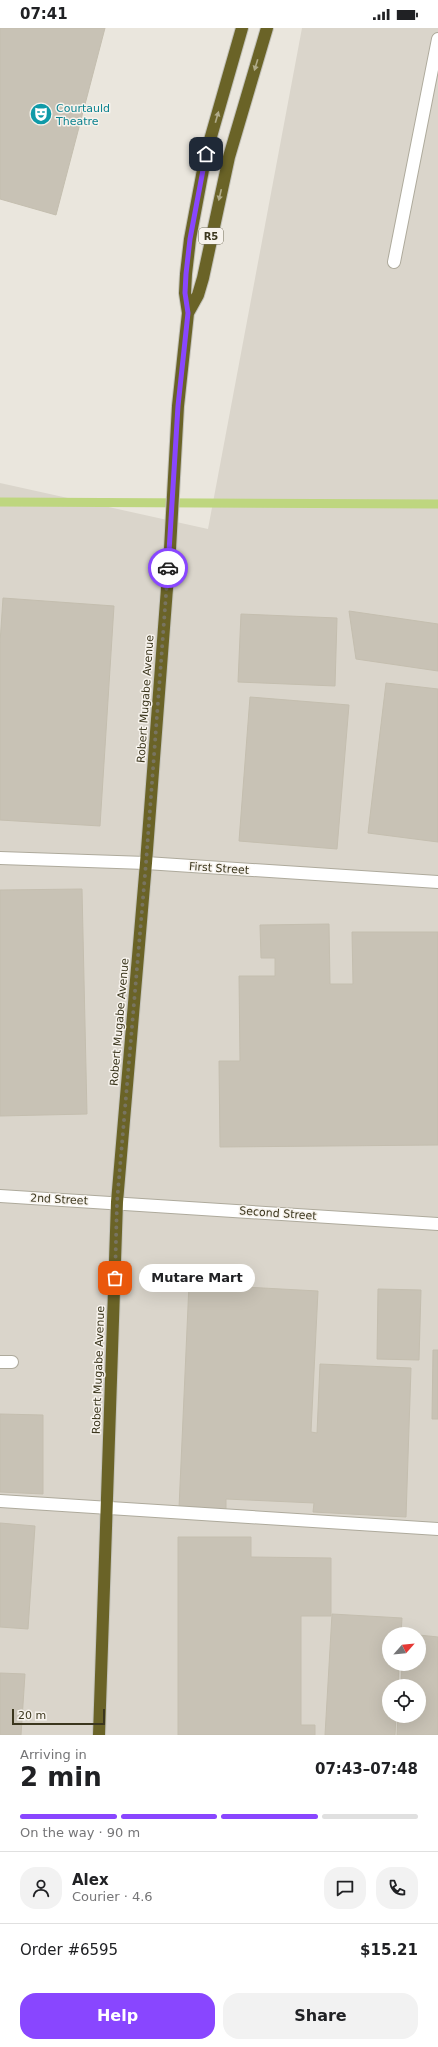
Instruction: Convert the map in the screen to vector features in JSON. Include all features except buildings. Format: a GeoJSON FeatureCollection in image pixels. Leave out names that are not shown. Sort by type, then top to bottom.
{"type":"FeatureCollection","features":[{"type":"Feature","properties":{"kind":"highway","name":"Robert Mugabe Avenue"},"geometry":{"type":"LineString","coordinates":[[99,1735],[117,1202],[146,863],[170,549],[178,406],[188,313],[185,293],[190,239],[206,154],[242,28]]}},
{"type":"Feature","properties":{"kind":"highway","name":"Robert Mugabe Avenue"},"geometry":{"type":"LineString","coordinates":[[188,313],[198,295],[203,278],[229,157],[267,28]]}},
{"type":"Feature","properties":{"kind":"street"},"geometry":{"type":"LineString","coordinates":[[394,262],[438,39]]}},
{"type":"Feature","properties":{"kind":"street","name":"First Street"},"geometry":{"type":"LineString","coordinates":[[0,858],[146,863],[438,882]]}},
{"type":"Feature","properties":{"kind":"street","name":"2nd Street"},"geometry":{"type":"LineString","coordinates":[[0,1196],[117,1202]]}},
{"type":"Feature","properties":{"kind":"street","name":"Second Street"},"geometry":{"type":"LineString","coordinates":[[117,1202],[438,1224]]}},
{"type":"Feature","properties":{"kind":"street"},"geometry":{"type":"LineString","coordinates":[[0,1362],[12,1362]]}},
{"type":"Feature","properties":{"kind":"street"},"geometry":{"type":"LineString","coordinates":[[0,1501],[438,1529]]}},
{"type":"Feature","properties":{"kind":"shaded area"},"geometry":{"type":"Polygon","coordinates":[[[302,28],[438,28],[438,1735],[0,1735],[0,483],[208,529],[302,28]]]}},
{"type":"Feature","properties":{"kind":"waterway"},"geometry":{"type":"LineString","coordinates":[[0,502],[438,504]]}},
{"type":"Feature","properties":{"kind":"way so far"},"geometry":{"type":"LineString","coordinates":[[115,1278],[117,1202],[146,863],[168,568]]}},
{"type":"Feature","properties":{"kind":"place","name":"Courtauld Theatre"},"geometry":{"type":"Point","coordinates":[41,114]}},
{"type":"Feature","properties":{"kind":"place","name":"Mutare Mart"},"geometry":{"type":"Point","coordinates":[115,1278]}},
{"type":"Feature","properties":{"kind":"route"},"geometry":{"type":"LineString","coordinates":[[168,568],[178,406],[188,313],[185,293],[186,274],[190,239],[206,154]]}}]}
